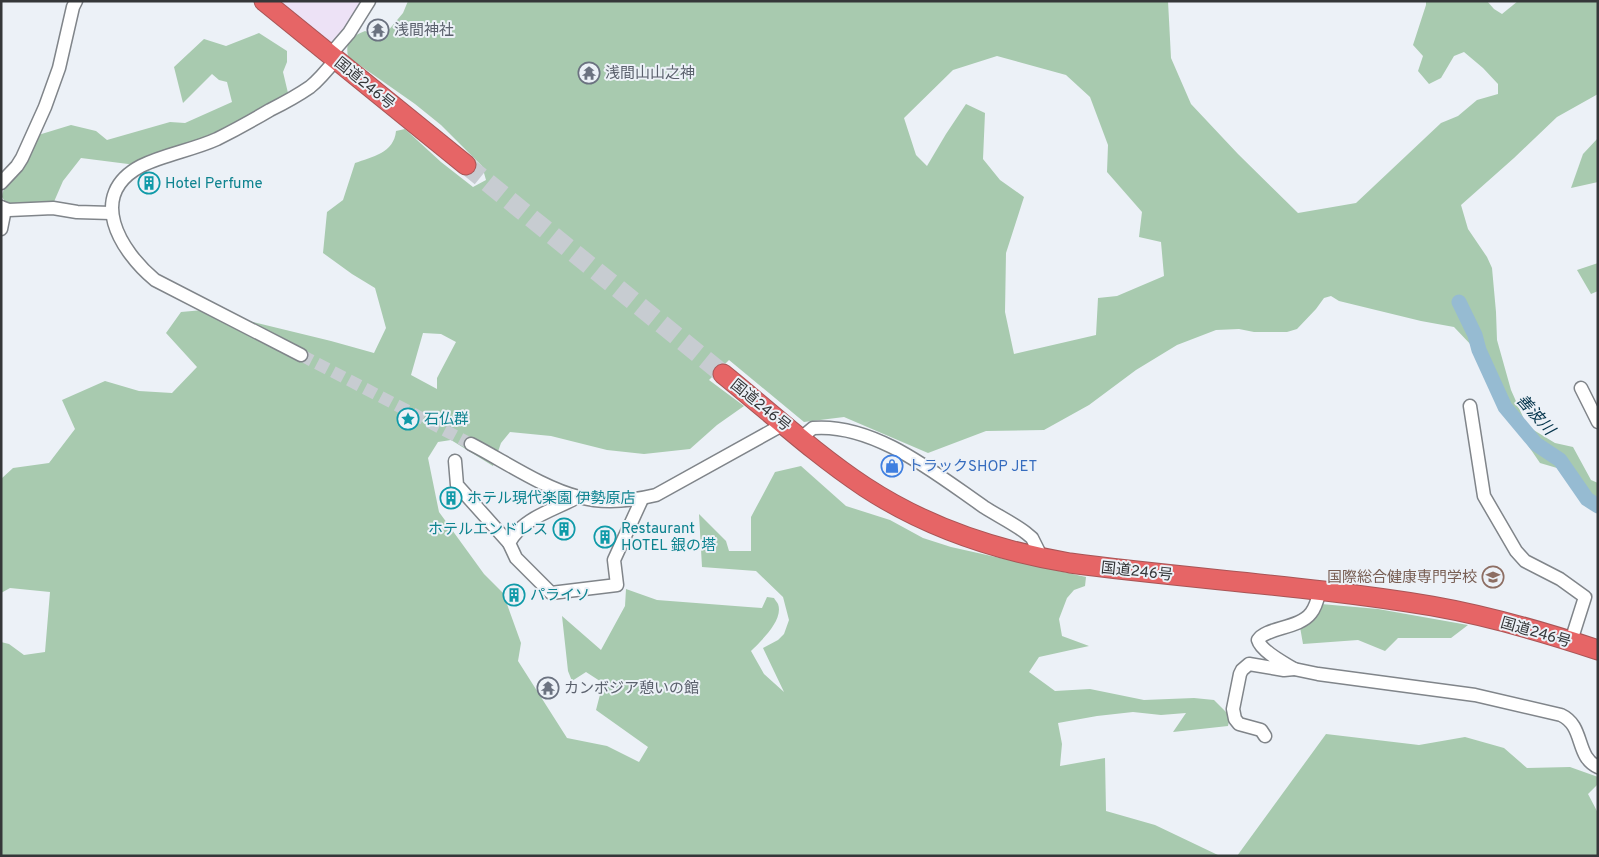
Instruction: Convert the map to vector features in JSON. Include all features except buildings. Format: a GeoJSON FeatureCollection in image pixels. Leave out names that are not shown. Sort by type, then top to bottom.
{"type":"FeatureCollection","features":[{"type":"Feature","properties":{"kind":"highway","name":"国道246号"},"geometry":{"type":"LineString","coordinates":[[264,1],[466,165]]}},
{"type":"Feature","properties":{"kind":"highway","name":"国道246号"},"geometry":{"type":"LineString","coordinates":[[723,374],[830,462],[859,482],[897,506],[934,524],[985,544],[1042,558],[1096,566],[1320,590],[1434,607],[1516,625],[1598,650]]}},
{"type":"Feature","properties":{"kind":"street"},"geometry":{"type":"LineString","coordinates":[[1,183],[22,158],[44,107],[59,68],[76,1]]}},
{"type":"Feature","properties":{"kind":"street"},"geometry":{"type":"LineString","coordinates":[[300,355],[155,280],[140,266],[118,234],[111,213],[113,194],[125,178],[142,166],[215,140],[311,86],[333,57],[369,1]]}},
{"type":"Feature","properties":{"kind":"street"},"geometry":{"type":"LineString","coordinates":[[1,207],[9,210],[53,208],[78,212],[111,213]]}},
{"type":"Feature","properties":{"kind":"street"},"geometry":{"type":"LineString","coordinates":[[1,207],[4,214],[1,229]]}},
{"type":"Feature","properties":{"kind":"street"},"geometry":{"type":"LineString","coordinates":[[1581,388],[1598,422]]}},
{"type":"Feature","properties":{"kind":"street"},"geometry":{"type":"LineString","coordinates":[[1470,406],[1484,496],[1516,551],[1525,561],[1560,579],[1585,597],[1571,641]]}},
{"type":"Feature","properties":{"kind":"street"},"geometry":{"type":"LineString","coordinates":[[471,444],[543,483],[578,497],[598,501],[614,501],[642,499],[656,495],[784,424]]}},
{"type":"Feature","properties":{"kind":"street"},"geometry":{"type":"LineString","coordinates":[[801,438],[813,428],[836,429],[857,433],[900,451],[1026,533],[1032,538],[1042,558]]}},
{"type":"Feature","properties":{"kind":"street"},"geometry":{"type":"LineString","coordinates":[[454,461],[457,485],[509,543],[516,558],[552,593],[617,585],[614,560],[642,499]]}},
{"type":"Feature","properties":{"kind":"street"},"geometry":{"type":"LineString","coordinates":[[509,543],[528,522],[578,497]]}},
{"type":"Feature","properties":{"kind":"street"},"geometry":{"type":"LineString","coordinates":[[1294,669],[1260,645],[1258,640],[1262,634],[1297,624],[1310,615],[1320,590]]}},
{"type":"Feature","properties":{"kind":"street"},"geometry":{"type":"LineString","coordinates":[[1264,736],[1261,730],[1239,724],[1234,718],[1233,709],[1240,674],[1249,664],[1474,695],[1561,715],[1574,726],[1586,759],[1598,767]]}},
{"type":"Feature","properties":{"kind":"shaded area"},"geometry":{"type":"Polygon","coordinates":[[[279,1],[365,1],[346,32],[332,44],[279,1]]]}},
{"type":"Feature","properties":{"kind":"green space"},"geometry":{"type":"Polygon","coordinates":[[[408,1],[1168,1],[1171,58],[1191,104],[1298,213],[1356,203],[1441,123],[1458,116],[1477,100],[1498,94],[1498,84],[1464,52],[1454,56],[1441,78],[1429,84],[1418,71],[1423,56],[1413,45],[1426,1],[1487,1],[1502,14],[1518,1],[1598,1],[1598,94],[1557,117],[1461,205],[1468,229],[1487,257],[1492,268],[1497,340],[1511,390],[1527,426],[1555,443],[1573,447],[1591,480],[1598,483],[1598,512],[1577,494],[1557,468],[1540,463],[1521,435],[1473,347],[1454,327],[1339,301],[1331,296],[1324,298],[1297,329],[1287,332],[1254,332],[1239,329],[1216,330],[1177,345],[1136,370],[1089,405],[1044,430],[986,431],[928,453],[844,417],[804,422],[729,360],[709,380],[744,406],[717,425],[690,449],[644,454],[607,450],[551,436],[510,432],[501,443],[493,466],[451,440],[438,442],[428,458],[439,512],[484,574],[503,593],[521,643],[518,661],[567,738],[607,746],[639,762],[648,747],[596,710],[603,683],[586,672],[572,681],[568,671],[562,616],[601,650],[625,606],[626,589],[657,600],[762,608],[767,597],[774,598],[778,604],[778,617],[770,630],[751,651],[764,674],[784,692],[763,648],[778,640],[784,634],[789,620],[783,597],[756,571],[702,567],[699,514],[726,541],[729,551],[751,551],[751,517],[775,472],[801,466],[846,506],[890,520],[923,538],[951,547],[1086,577],[1085,586],[1074,590],[1067,598],[1059,619],[1062,636],[1089,646],[1039,657],[1029,672],[1055,691],[1090,689],[1144,700],[1194,698],[1214,700],[1230,716],[1228,726],[1173,732],[1186,713],[1161,715],[1133,712],[1058,723],[1062,744],[1060,766],[1105,758],[1106,811],[1155,825],[1220,856],[1,856],[1,642],[9,644],[24,655],[45,652],[50,592],[10,588],[1,593],[1,479],[13,468],[49,463],[75,429],[62,400],[105,381],[139,391],[172,393],[197,367],[166,333],[181,312],[203,310],[374,353],[386,328],[375,288],[323,253],[327,212],[343,200],[355,163],[375,156],[387,149],[396,131],[405,129],[441,162],[473,187],[486,180],[482,166],[441,125],[415,104],[348,57],[348,43],[353,37],[365,31],[382,38],[403,13],[408,1]],[[997,56],[953,70],[904,118],[916,155],[927,166],[966,104],[985,113],[983,159],[1000,180],[1024,197],[1006,253],[1005,312],[1014,354],[1096,335],[1098,298],[1117,296],[1164,276],[1161,242],[1139,237],[1142,212],[1107,172],[1108,145],[1090,97],[1066,75],[997,56]],[[423,333],[411,375],[437,389],[437,378],[456,342],[441,334],[423,333]]]}},
{"type":"Feature","properties":{"kind":"green space"},"geometry":{"type":"Polygon","coordinates":[[[259,33],[287,51],[287,62],[283,72],[288,93],[230,128],[136,165],[81,158],[63,181],[53,204],[7,205],[2,197],[4,190],[16,166],[35,136],[71,125],[96,131],[107,140],[170,122],[185,123],[232,102],[227,82],[219,80],[212,74],[183,103],[174,67],[204,39],[226,46],[259,33]]]}},
{"type":"Feature","properties":{"kind":"green space"},"geometry":{"type":"Polygon","coordinates":[[[1598,138],[1598,182],[1571,188],[1583,154],[1598,138]]]}},
{"type":"Feature","properties":{"kind":"green space"},"geometry":{"type":"Polygon","coordinates":[[[1598,263],[1598,291],[1591,294],[1577,270],[1598,263]]]}},
{"type":"Feature","properties":{"kind":"green space"},"geometry":{"type":"Polygon","coordinates":[[[1321,604],[1378,609],[1468,625],[1451,638],[1398,638],[1385,651],[1358,640],[1303,644],[1300,627],[1321,604]]]}},
{"type":"Feature","properties":{"kind":"green space"},"geometry":{"type":"Polygon","coordinates":[[[1326,734],[1419,745],[1465,737],[1504,748],[1527,768],[1570,767],[1598,777],[1598,784],[1588,794],[1598,813],[1598,856],[1237,856],[1326,734]]]}},
{"type":"Feature","properties":{"kind":"waterway","name":"善波川"},"geometry":{"type":"LineString","coordinates":[[1459,302],[1505,407],[1536,444],[1560,460],[1587,499],[1598,506]]}},
{"type":"Feature","properties":{"kind":"tunnel"},"geometry":{"type":"LineString","coordinates":[[466,165],[723,374]]}},
{"type":"Feature","properties":{"kind":"tunnel"},"geometry":{"type":"LineString","coordinates":[[301,355],[471,444]]}},
{"type":"Feature","properties":{"kind":"place","name":"浅間神社"},"geometry":{"type":"Point","coordinates":[378,30]}},
{"type":"Feature","properties":{"kind":"place","name":"浅間山山之神"},"geometry":{"type":"Point","coordinates":[589,73]}},
{"type":"Feature","properties":{"kind":"place","name":"Hotel Perfume"},"geometry":{"type":"Point","coordinates":[149,183]}},
{"type":"Feature","properties":{"kind":"place","name":"石仏群"},"geometry":{"type":"Point","coordinates":[408,419]}},
{"type":"Feature","properties":{"kind":"place","name":"トラックSHOP JET"},"geometry":{"type":"Point","coordinates":[892,466]}},
{"type":"Feature","properties":{"kind":"place","name":"ホテル現代楽園 伊勢原店"},"geometry":{"type":"Point","coordinates":[451,498]}},
{"type":"Feature","properties":{"kind":"place","name":"ホテルエンドレス"},"geometry":{"type":"Point","coordinates":[564,529]}},
{"type":"Feature","properties":{"kind":"place","name":"Restaurant HOTEL 銀の塔"},"geometry":{"type":"Point","coordinates":[605,537]}},
{"type":"Feature","properties":{"kind":"place","name":"国際総合健康専門学校"},"geometry":{"type":"Point","coordinates":[1493,577]}},
{"type":"Feature","properties":{"kind":"place","name":"パライソ"},"geometry":{"type":"Point","coordinates":[514,595]}},
{"type":"Feature","properties":{"kind":"place","name":"カンボジア憩いの館"},"geometry":{"type":"Point","coordinates":[548,688]}}]}
